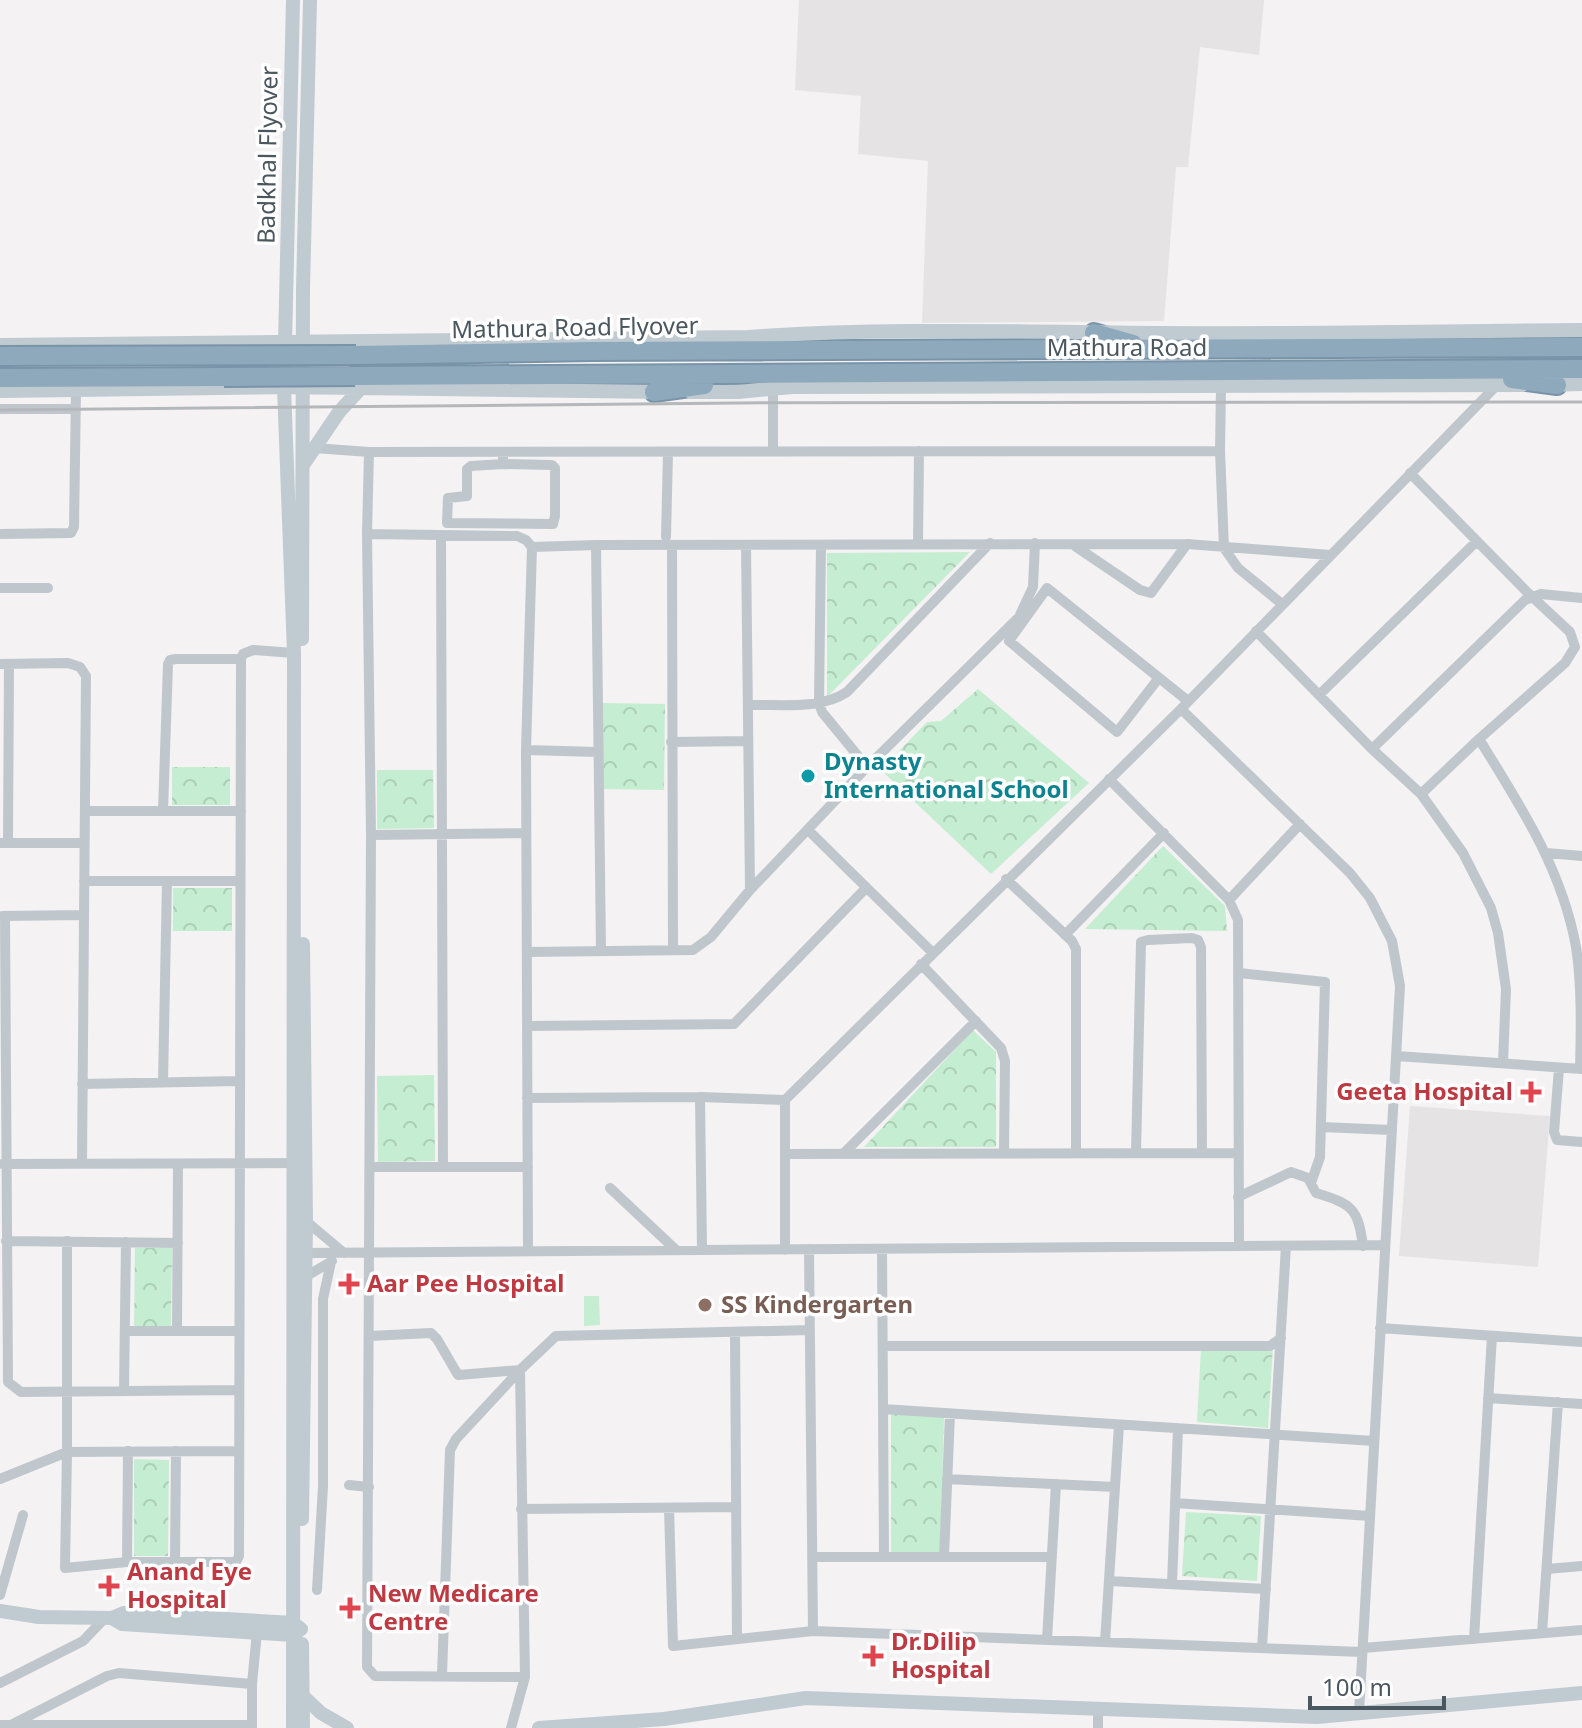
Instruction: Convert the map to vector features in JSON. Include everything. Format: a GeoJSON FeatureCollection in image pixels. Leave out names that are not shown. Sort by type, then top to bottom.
{"type":"FeatureCollection","features":[{"type":"Feature","properties":{"kind":"highway"},"geometry":{"type":"LineString","coordinates":[[1094,333],[1151,350]]}},
{"type":"Feature","properties":{"kind":"highway","name":"Mathura Road"},"geometry":{"type":"LineString","coordinates":[[1151,350],[1582,347]]}},
{"type":"Feature","properties":{"kind":"highway","name":"Mathura Road Flyover"},"geometry":{"type":"LineString","coordinates":[[0,356],[1151,350]]}},
{"type":"Feature","properties":{"kind":"highway"},"geometry":{"type":"LineString","coordinates":[[1452,370],[1582,369]]}},
{"type":"Feature","properties":{"kind":"highway"},"geometry":{"type":"LineString","coordinates":[[1452,370],[1557,385]]}},
{"type":"Feature","properties":{"kind":"highway","name":"Mathura Road"},"geometry":{"type":"LineString","coordinates":[[803,374],[1452,370]]}},
{"type":"Feature","properties":{"kind":"highway"},"geometry":{"type":"LineString","coordinates":[[654,392],[685,386],[757,382],[803,374]]}},
{"type":"Feature","properties":{"kind":"highway","name":"Mathura Road Flyover"},"geometry":{"type":"LineString","coordinates":[[0,378],[803,374]]}},
{"type":"Feature","properties":{"kind":"main road","name":"Badkhal Flyover"},"geometry":{"type":"LineString","coordinates":[[293,0],[284,387],[294,653],[299,1162]]}},
{"type":"Feature","properties":{"kind":"main road","name":"Badkhal Flyover"},"geometry":{"type":"LineString","coordinates":[[299,1162],[303,289],[310,0]]}},
{"type":"Feature","properties":{"kind":"main road"},"geometry":{"type":"LineString","coordinates":[[303,309],[312,324],[334,341]]}},
{"type":"Feature","properties":{"kind":"main road"},"geometry":{"type":"LineString","coordinates":[[145,342],[180,333],[263,333],[274,330],[285,312]]}},
{"type":"Feature","properties":{"kind":"main road"},"geometry":{"type":"LineString","coordinates":[[0,345],[748,337],[889,330],[1094,333],[1582,330]]}},
{"type":"Feature","properties":{"kind":"main road"},"geometry":{"type":"LineString","coordinates":[[229,341],[239,349],[242,364],[240,381],[233,387]]}},
{"type":"Feature","properties":{"kind":"main road"},"geometry":{"type":"LineString","coordinates":[[334,341],[332,373],[340,388]]}},
{"type":"Feature","properties":{"kind":"main road"},"geometry":{"type":"LineString","coordinates":[[0,391],[284,387],[738,392],[773,388],[1582,384]]}},
{"type":"Feature","properties":{"kind":"main road"},"geometry":{"type":"LineString","coordinates":[[303,465],[339,412],[361,388]]}},
{"type":"Feature","properties":{"kind":"main road"},"geometry":{"type":"LineString","coordinates":[[299,1162],[306,1221],[300,1253],[305,1277],[295,1629],[304,1697],[302,1727]]}},
{"type":"Feature","properties":{"kind":"main road"},"geometry":{"type":"LineString","coordinates":[[299,1162],[295,1629],[302,1727]]}},
{"type":"Feature","properties":{"kind":"main road"},"geometry":{"type":"LineString","coordinates":[[0,1611],[39,1617],[109,1618],[124,1613],[295,1629]]}},
{"type":"Feature","properties":{"kind":"main road"},"geometry":{"type":"LineString","coordinates":[[109,1618],[122,1624],[257,1632],[295,1629]]}},
{"type":"Feature","properties":{"kind":"main road"},"geometry":{"type":"LineString","coordinates":[[539,1728],[603,1726],[806,1698],[1317,1717],[1582,1693]]}},
{"type":"Feature","properties":{"kind":"main road"},"geometry":{"type":"LineString","coordinates":[[304,1697],[321,1713],[347,1728]]}},
{"type":"Feature","properties":{"kind":"street"},"geometry":{"type":"LineString","coordinates":[[785,1250],[785,1100],[1184,705],[1497,385]]}},
{"type":"Feature","properties":{"kind":"street"},"geometry":{"type":"LineString","coordinates":[[1221,386],[1224,548],[1238,568],[1282,604]]}},
{"type":"Feature","properties":{"kind":"street"},"geometry":{"type":"LineString","coordinates":[[773,388],[773,451]]}},
{"type":"Feature","properties":{"kind":"street"},"geometry":{"type":"LineString","coordinates":[[0,534],[71,533],[74,527],[76,390]]}},
{"type":"Feature","properties":{"kind":"street"},"geometry":{"type":"LineString","coordinates":[[0,409],[76,409]]}},
{"type":"Feature","properties":{"kind":"street"},"geometry":{"type":"LineString","coordinates":[[314,448],[369,452],[1220,451]]}},
{"type":"Feature","properties":{"kind":"street"},"geometry":{"type":"LineString","coordinates":[[918,544],[919,451]]}},
{"type":"Feature","properties":{"kind":"street"},"geometry":{"type":"LineString","coordinates":[[369,452],[367,534],[371,835],[367,1667],[375,1676],[525,1677]]}},
{"type":"Feature","properties":{"kind":"street"},"geometry":{"type":"LineString","coordinates":[[503,452],[503,464]]}},
{"type":"Feature","properties":{"kind":"street"},"geometry":{"type":"LineString","coordinates":[[668,452],[673,950]]}},
{"type":"Feature","properties":{"kind":"street"},"geometry":{"type":"LineString","coordinates":[[503,464],[552,465],[555,468],[553,524],[447,523],[448,498],[467,496],[467,469],[471,466],[503,464]]}},
{"type":"Feature","properties":{"kind":"street"},"geometry":{"type":"LineString","coordinates":[[1410,473],[1570,632],[1575,647],[1565,663],[1421,794]]}},
{"type":"Feature","properties":{"kind":"street"},"geometry":{"type":"LineString","coordinates":[[548,525],[549,546]]}},
{"type":"Feature","properties":{"kind":"street"},"geometry":{"type":"LineString","coordinates":[[367,534],[517,536],[532,547],[526,750],[528,1251]]}},
{"type":"Feature","properties":{"kind":"street"},"geometry":{"type":"LineString","coordinates":[[441,535],[443,1167]]}},
{"type":"Feature","properties":{"kind":"street"},"geometry":{"type":"LineString","coordinates":[[532,547],[669,541],[746,545],[1187,544],[1330,555]]}},
{"type":"Feature","properties":{"kind":"street"},"geometry":{"type":"LineString","coordinates":[[1320,694],[1477,541]]}},
{"type":"Feature","properties":{"kind":"street"},"geometry":{"type":"LineString","coordinates":[[749,705],[819,703],[836,699],[847,692],[990,543]]}},
{"type":"Feature","properties":{"kind":"street"},"geometry":{"type":"LineString","coordinates":[[527,952],[693,950],[711,937],[750,890],[867,767],[1019,617],[1033,587],[1035,543]]}},
{"type":"Feature","properties":{"kind":"street"},"geometry":{"type":"LineString","coordinates":[[1074,545],[1140,590],[1151,593],[1187,544]]}},
{"type":"Feature","properties":{"kind":"street"},"geometry":{"type":"LineString","coordinates":[[596,545],[601,951]]}},
{"type":"Feature","properties":{"kind":"street"},"geometry":{"type":"LineString","coordinates":[[746,545],[750,890]]}},
{"type":"Feature","properties":{"kind":"street"},"geometry":{"type":"LineString","coordinates":[[821,545],[819,703],[822,712],[867,767]]}},
{"type":"Feature","properties":{"kind":"street"},"geometry":{"type":"LineString","coordinates":[[0,588],[48,588]]}},
{"type":"Feature","properties":{"kind":"street"},"geometry":{"type":"LineString","coordinates":[[1158,679],[1117,732],[1009,641],[1047,588],[1158,679],[1350,873],[1370,898],[1392,941],[1400,986],[1359,1713]]}},
{"type":"Feature","properties":{"kind":"street"},"geometry":{"type":"LineString","coordinates":[[1372,749],[1532,596],[1550,594],[1582,598]]}},
{"type":"Feature","properties":{"kind":"street"},"geometry":{"type":"LineString","coordinates":[[1256,631],[1372,749],[1421,794],[1463,853],[1491,908],[1506,989],[1503,1063]]}},
{"type":"Feature","properties":{"kind":"street"},"geometry":{"type":"LineString","coordinates":[[67,1241],[65,1568],[127,1562],[236,1562],[239,1556],[241,659],[243,654],[253,650],[294,653]]}},
{"type":"Feature","properties":{"kind":"street"},"geometry":{"type":"LineString","coordinates":[[163,811],[170,660],[241,659]]}},
{"type":"Feature","properties":{"kind":"street"},"geometry":{"type":"LineString","coordinates":[[82,1164],[86,676],[80,667],[68,663],[4,664],[4,843],[84,843]]}},
{"type":"Feature","properties":{"kind":"street"},"geometry":{"type":"LineString","coordinates":[[1397,1056],[1581,1069],[1581,1000],[1576,949],[1569,919],[1547,853],[1479,739]]}},
{"type":"Feature","properties":{"kind":"street"},"geometry":{"type":"LineString","coordinates":[[671,742],[748,741]]}},
{"type":"Feature","properties":{"kind":"street"},"geometry":{"type":"LineString","coordinates":[[526,750],[598,752]]}},
{"type":"Feature","properties":{"kind":"street"},"geometry":{"type":"LineString","coordinates":[[1109,779],[1229,900],[1238,920],[1239,1246]]}},
{"type":"Feature","properties":{"kind":"street"},"geometry":{"type":"LineString","coordinates":[[85,811],[241,811]]}},
{"type":"Feature","properties":{"kind":"street"},"geometry":{"type":"LineString","coordinates":[[1229,900],[1300,824]]}},
{"type":"Feature","properties":{"kind":"street"},"geometry":{"type":"LineString","coordinates":[[808,830],[932,952]]}},
{"type":"Feature","properties":{"kind":"street"},"geometry":{"type":"LineString","coordinates":[[371,835],[526,833]]}},
{"type":"Feature","properties":{"kind":"street"},"geometry":{"type":"LineString","coordinates":[[1065,935],[1164,833]]}},
{"type":"Feature","properties":{"kind":"street"},"geometry":{"type":"LineString","coordinates":[[1547,853],[1582,856]]}},
{"type":"Feature","properties":{"kind":"street"},"geometry":{"type":"LineString","coordinates":[[1006,879],[1076,949],[1076,1153]]}},
{"type":"Feature","properties":{"kind":"street"},"geometry":{"type":"LineString","coordinates":[[84,881],[240,881]]}},
{"type":"Feature","properties":{"kind":"street"},"geometry":{"type":"LineString","coordinates":[[163,1082],[167,881]]}},
{"type":"Feature","properties":{"kind":"street"},"geometry":{"type":"LineString","coordinates":[[527,1026],[734,1024],[866,888]]}},
{"type":"Feature","properties":{"kind":"street"},"geometry":{"type":"LineString","coordinates":[[84,915],[3,916],[6,1241],[3,1304],[8,1382],[21,1392],[237,1390]]}},
{"type":"Feature","properties":{"kind":"street"},"geometry":{"type":"LineString","coordinates":[[1569,919],[1582,920]]}},
{"type":"Feature","properties":{"kind":"street"},"geometry":{"type":"LineString","coordinates":[[1136,1153],[1141,942],[1192,938],[1198,940],[1201,947],[1202,1153]]}},
{"type":"Feature","properties":{"kind":"street"},"geometry":{"type":"LineString","coordinates":[[921,964],[1001,1048],[1005,1061],[1004,1153]]}},
{"type":"Feature","properties":{"kind":"street"},"geometry":{"type":"LineString","coordinates":[[1239,973],[1325,982],[1320,1157],[1311,1183]]}},
{"type":"Feature","properties":{"kind":"street"},"geometry":{"type":"LineString","coordinates":[[844,1153],[976,1021]]}},
{"type":"Feature","properties":{"kind":"street"},"geometry":{"type":"LineString","coordinates":[[1559,1068],[1554,1132],[1557,1140],[1582,1142]]}},
{"type":"Feature","properties":{"kind":"street"},"geometry":{"type":"LineString","coordinates":[[82,1084],[239,1081]]}},
{"type":"Feature","properties":{"kind":"street"},"geometry":{"type":"LineString","coordinates":[[700,1097],[702,1250]]}},
{"type":"Feature","properties":{"kind":"street"},"geometry":{"type":"LineString","coordinates":[[527,1098],[785,1100]]}},
{"type":"Feature","properties":{"kind":"street"},"geometry":{"type":"LineString","coordinates":[[1321,1127],[1392,1130]]}},
{"type":"Feature","properties":{"kind":"street"},"geometry":{"type":"LineString","coordinates":[[785,1154],[1238,1153]]}},
{"type":"Feature","properties":{"kind":"street"},"geometry":{"type":"LineString","coordinates":[[3,1164],[299,1162]]}},
{"type":"Feature","properties":{"kind":"street"},"geometry":{"type":"LineString","coordinates":[[177,1331],[178,1164]]}},
{"type":"Feature","properties":{"kind":"street"},"geometry":{"type":"LineString","coordinates":[[370,1167],[528,1167]]}},
{"type":"Feature","properties":{"kind":"street"},"geometry":{"type":"LineString","coordinates":[[1238,1197],[1291,1172],[1308,1178],[1316,1193],[1339,1200],[1351,1209],[1359,1219],[1363,1246]]}},
{"type":"Feature","properties":{"kind":"street"},"geometry":{"type":"LineString","coordinates":[[610,1188],[676,1250]]}},
{"type":"Feature","properties":{"kind":"street"},"geometry":{"type":"LineString","coordinates":[[306,1221],[344,1253]]}},
{"type":"Feature","properties":{"kind":"street"},"geometry":{"type":"LineString","coordinates":[[6,1241],[178,1243]]}},
{"type":"Feature","properties":{"kind":"street"},"geometry":{"type":"LineString","coordinates":[[124,1390],[126,1242]]}},
{"type":"Feature","properties":{"kind":"street"},"geometry":{"type":"LineString","coordinates":[[300,1253],[1384,1245]]}},
{"type":"Feature","properties":{"kind":"street"},"geometry":{"type":"LineString","coordinates":[[1262,1648],[1286,1246]]}},
{"type":"Feature","properties":{"kind":"street"},"geometry":{"type":"LineString","coordinates":[[809,1249],[813,1631]]}},
{"type":"Feature","properties":{"kind":"street"},"geometry":{"type":"LineString","coordinates":[[882,1249],[884,1557]]}},
{"type":"Feature","properties":{"kind":"street"},"geometry":{"type":"LineString","coordinates":[[305,1277],[344,1253]]}},
{"type":"Feature","properties":{"kind":"street"},"geometry":{"type":"LineString","coordinates":[[317,1590],[323,1486],[323,1299],[331,1262]]}},
{"type":"Feature","properties":{"kind":"street"},"geometry":{"type":"LineString","coordinates":[[1380,1328],[1582,1342]]}},
{"type":"Feature","properties":{"kind":"street"},"geometry":{"type":"LineString","coordinates":[[442,1675],[450,1450],[456,1439],[520,1370],[556,1336],[810,1330]]}},
{"type":"Feature","properties":{"kind":"street"},"geometry":{"type":"LineString","coordinates":[[125,1331],[238,1331]]}},
{"type":"Feature","properties":{"kind":"street"},"geometry":{"type":"LineString","coordinates":[[735,1332],[737,1637]]}},
{"type":"Feature","properties":{"kind":"street"},"geometry":{"type":"LineString","coordinates":[[369,1336],[431,1333],[458,1375],[520,1370]]}},
{"type":"Feature","properties":{"kind":"street"},"geometry":{"type":"LineString","coordinates":[[1474,1639],[1492,1336]]}},
{"type":"Feature","properties":{"kind":"street"},"geometry":{"type":"LineString","coordinates":[[883,1346],[1270,1346],[1281,1338]]}},
{"type":"Feature","properties":{"kind":"street"},"geometry":{"type":"LineString","coordinates":[[511,1728],[525,1677],[520,1370]]}},
{"type":"Feature","properties":{"kind":"street"},"geometry":{"type":"LineString","coordinates":[[1488,1398],[1582,1404]]}},
{"type":"Feature","properties":{"kind":"street"},"geometry":{"type":"LineString","coordinates":[[1542,1633],[1558,1402]]}},
{"type":"Feature","properties":{"kind":"street"},"geometry":{"type":"LineString","coordinates":[[883,1409],[1374,1441]]}},
{"type":"Feature","properties":{"kind":"street"},"geometry":{"type":"LineString","coordinates":[[944,1557],[950,1414]]}},
{"type":"Feature","properties":{"kind":"street"},"geometry":{"type":"LineString","coordinates":[[1105,1642],[1119,1425]]}},
{"type":"Feature","properties":{"kind":"street"},"geometry":{"type":"LineString","coordinates":[[1172,1584],[1178,1428]]}},
{"type":"Feature","properties":{"kind":"street"},"geometry":{"type":"LineString","coordinates":[[127,1562],[128,1451]]}},
{"type":"Feature","properties":{"kind":"street"},"geometry":{"type":"LineString","coordinates":[[175,1562],[176,1451]]}},
{"type":"Feature","properties":{"kind":"street"},"geometry":{"type":"LineString","coordinates":[[0,1479],[67,1452],[237,1451]]}},
{"type":"Feature","properties":{"kind":"street"},"geometry":{"type":"LineString","coordinates":[[947,1479],[1115,1487]]}},
{"type":"Feature","properties":{"kind":"street"},"geometry":{"type":"LineString","coordinates":[[1047,1640],[1056,1484]]}},
{"type":"Feature","properties":{"kind":"street"},"geometry":{"type":"LineString","coordinates":[[349,1485],[369,1487]]}},
{"type":"Feature","properties":{"kind":"street"},"geometry":{"type":"LineString","coordinates":[[1175,1503],[1370,1516]]}},
{"type":"Feature","properties":{"kind":"street"},"geometry":{"type":"LineString","coordinates":[[521,1509],[736,1507]]}},
{"type":"Feature","properties":{"kind":"street"},"geometry":{"type":"LineString","coordinates":[[669,1508],[673,1646],[813,1631],[1362,1650],[1582,1630]]}},
{"type":"Feature","properties":{"kind":"street"},"geometry":{"type":"LineString","coordinates":[[0,1595],[23,1515]]}},
{"type":"Feature","properties":{"kind":"street"},"geometry":{"type":"LineString","coordinates":[[813,1557],[1052,1557]]}},
{"type":"Feature","properties":{"kind":"street"},"geometry":{"type":"LineString","coordinates":[[1547,1569],[1582,1566]]}},
{"type":"Feature","properties":{"kind":"street"},"geometry":{"type":"LineString","coordinates":[[1109,1581],[1266,1589]]}},
{"type":"Feature","properties":{"kind":"street"},"geometry":{"type":"LineString","coordinates":[[0,1683],[83,1641],[109,1618]]}},
{"type":"Feature","properties":{"kind":"street"},"geometry":{"type":"LineString","coordinates":[[4,1726],[252,1726],[257,1632]]}},
{"type":"Feature","properties":{"kind":"street"},"geometry":{"type":"LineString","coordinates":[[4,1726],[119,1673],[252,1684]]}},
{"type":"Feature","properties":{"kind":"street"},"geometry":{"type":"LineString","coordinates":[[1098,1709],[1098,1728]]}},
{"type":"Feature","properties":{"kind":"shaded area"},"geometry":{"type":"Polygon","coordinates":[[[799,0],[1264,0],[1259,55],[1200,47],[1188,167],[1176,167],[1164,321],[922,323],[928,161],[858,154],[861,96],[795,90],[799,0]]]}},
{"type":"Feature","properties":{"kind":"shaded area"},"geometry":{"type":"Polygon","coordinates":[[[1410,1106],[1550,1116],[1538,1267],[1399,1256],[1410,1106]]]}},
{"type":"Feature","properties":{"kind":"green space"},"geometry":{"type":"Polygon","coordinates":[[[970,552],[827,697],[827,553],[970,552]]]}},
{"type":"Feature","properties":{"kind":"green space"},"geometry":{"type":"Polygon","coordinates":[[[978,689],[1089,783],[991,874],[881,770],[927,722],[941,721],[978,689]]]}},
{"type":"Feature","properties":{"kind":"green space"},"geometry":{"type":"Polygon","coordinates":[[[603,703],[665,704],[664,790],[602,789],[603,703]]]}},
{"type":"Feature","properties":{"kind":"green space"},"geometry":{"type":"Polygon","coordinates":[[[172,767],[230,767],[230,805],[172,805],[172,767]]]}},
{"type":"Feature","properties":{"kind":"green space"},"geometry":{"type":"Polygon","coordinates":[[[377,770],[433,770],[434,828],[377,829],[377,770]]]}},
{"type":"Feature","properties":{"kind":"green space"},"geometry":{"type":"Polygon","coordinates":[[[1163,846],[1225,906],[1227,931],[1085,929],[1163,846]]]}},
{"type":"Feature","properties":{"kind":"green space"},"geometry":{"type":"Polygon","coordinates":[[[173,888],[232,888],[232,931],[173,931],[173,888]]]}},
{"type":"Feature","properties":{"kind":"green space"},"geometry":{"type":"Polygon","coordinates":[[[973,1030],[996,1052],[996,1147],[864,1147],[973,1030]]]}},
{"type":"Feature","properties":{"kind":"green space"},"geometry":{"type":"Polygon","coordinates":[[[434,1075],[435,1161],[378,1162],[377,1076],[434,1075]]]}},
{"type":"Feature","properties":{"kind":"green space"},"geometry":{"type":"Polygon","coordinates":[[[135,1248],[172,1248],[171,1327],[134,1326],[135,1248]]]}},
{"type":"Feature","properties":{"kind":"green space"},"geometry":{"type":"Polygon","coordinates":[[[584,1296],[599,1296],[600,1325],[584,1326],[584,1296]]]}},
{"type":"Feature","properties":{"kind":"green space"},"geometry":{"type":"Polygon","coordinates":[[[1273,1346],[1268,1428],[1197,1422],[1201,1348],[1273,1346]]]}},
{"type":"Feature","properties":{"kind":"green space"},"geometry":{"type":"Polygon","coordinates":[[[891,1414],[944,1417],[940,1553],[891,1552],[891,1414]]]}},
{"type":"Feature","properties":{"kind":"green space"},"geometry":{"type":"Polygon","coordinates":[[[134,1459],[169,1460],[168,1556],[134,1556],[134,1459]]]}},
{"type":"Feature","properties":{"kind":"green space"},"geometry":{"type":"Polygon","coordinates":[[[1186,1512],[1261,1516],[1257,1581],[1182,1576],[1186,1512]]]}},
{"type":"Feature","properties":{"kind":"railway"},"geometry":{"type":"LineString","coordinates":[[0,410],[791,403],[1582,402]]}},
{"type":"Feature","properties":{"kind":"place","name":"Dynasty International School"},"geometry":{"type":"Point","coordinates":[808,776]}},
{"type":"Feature","properties":{"kind":"place","name":"Geeta Hospital"},"geometry":{"type":"Point","coordinates":[1531,1092]}},
{"type":"Feature","properties":{"kind":"place","name":"Aar Pee Hospital"},"geometry":{"type":"Point","coordinates":[349,1284]}},
{"type":"Feature","properties":{"kind":"place","name":"SS Kindergarten"},"geometry":{"type":"Point","coordinates":[705,1305]}},
{"type":"Feature","properties":{"kind":"place","name":"Anand Eye Hospital"},"geometry":{"type":"Point","coordinates":[109,1586]}},
{"type":"Feature","properties":{"kind":"place","name":"New Medicare Centre"},"geometry":{"type":"Point","coordinates":[350,1608]}},
{"type":"Feature","properties":{"kind":"place","name":"Dr.Dilip Hospital"},"geometry":{"type":"Point","coordinates":[873,1656]}}]}
